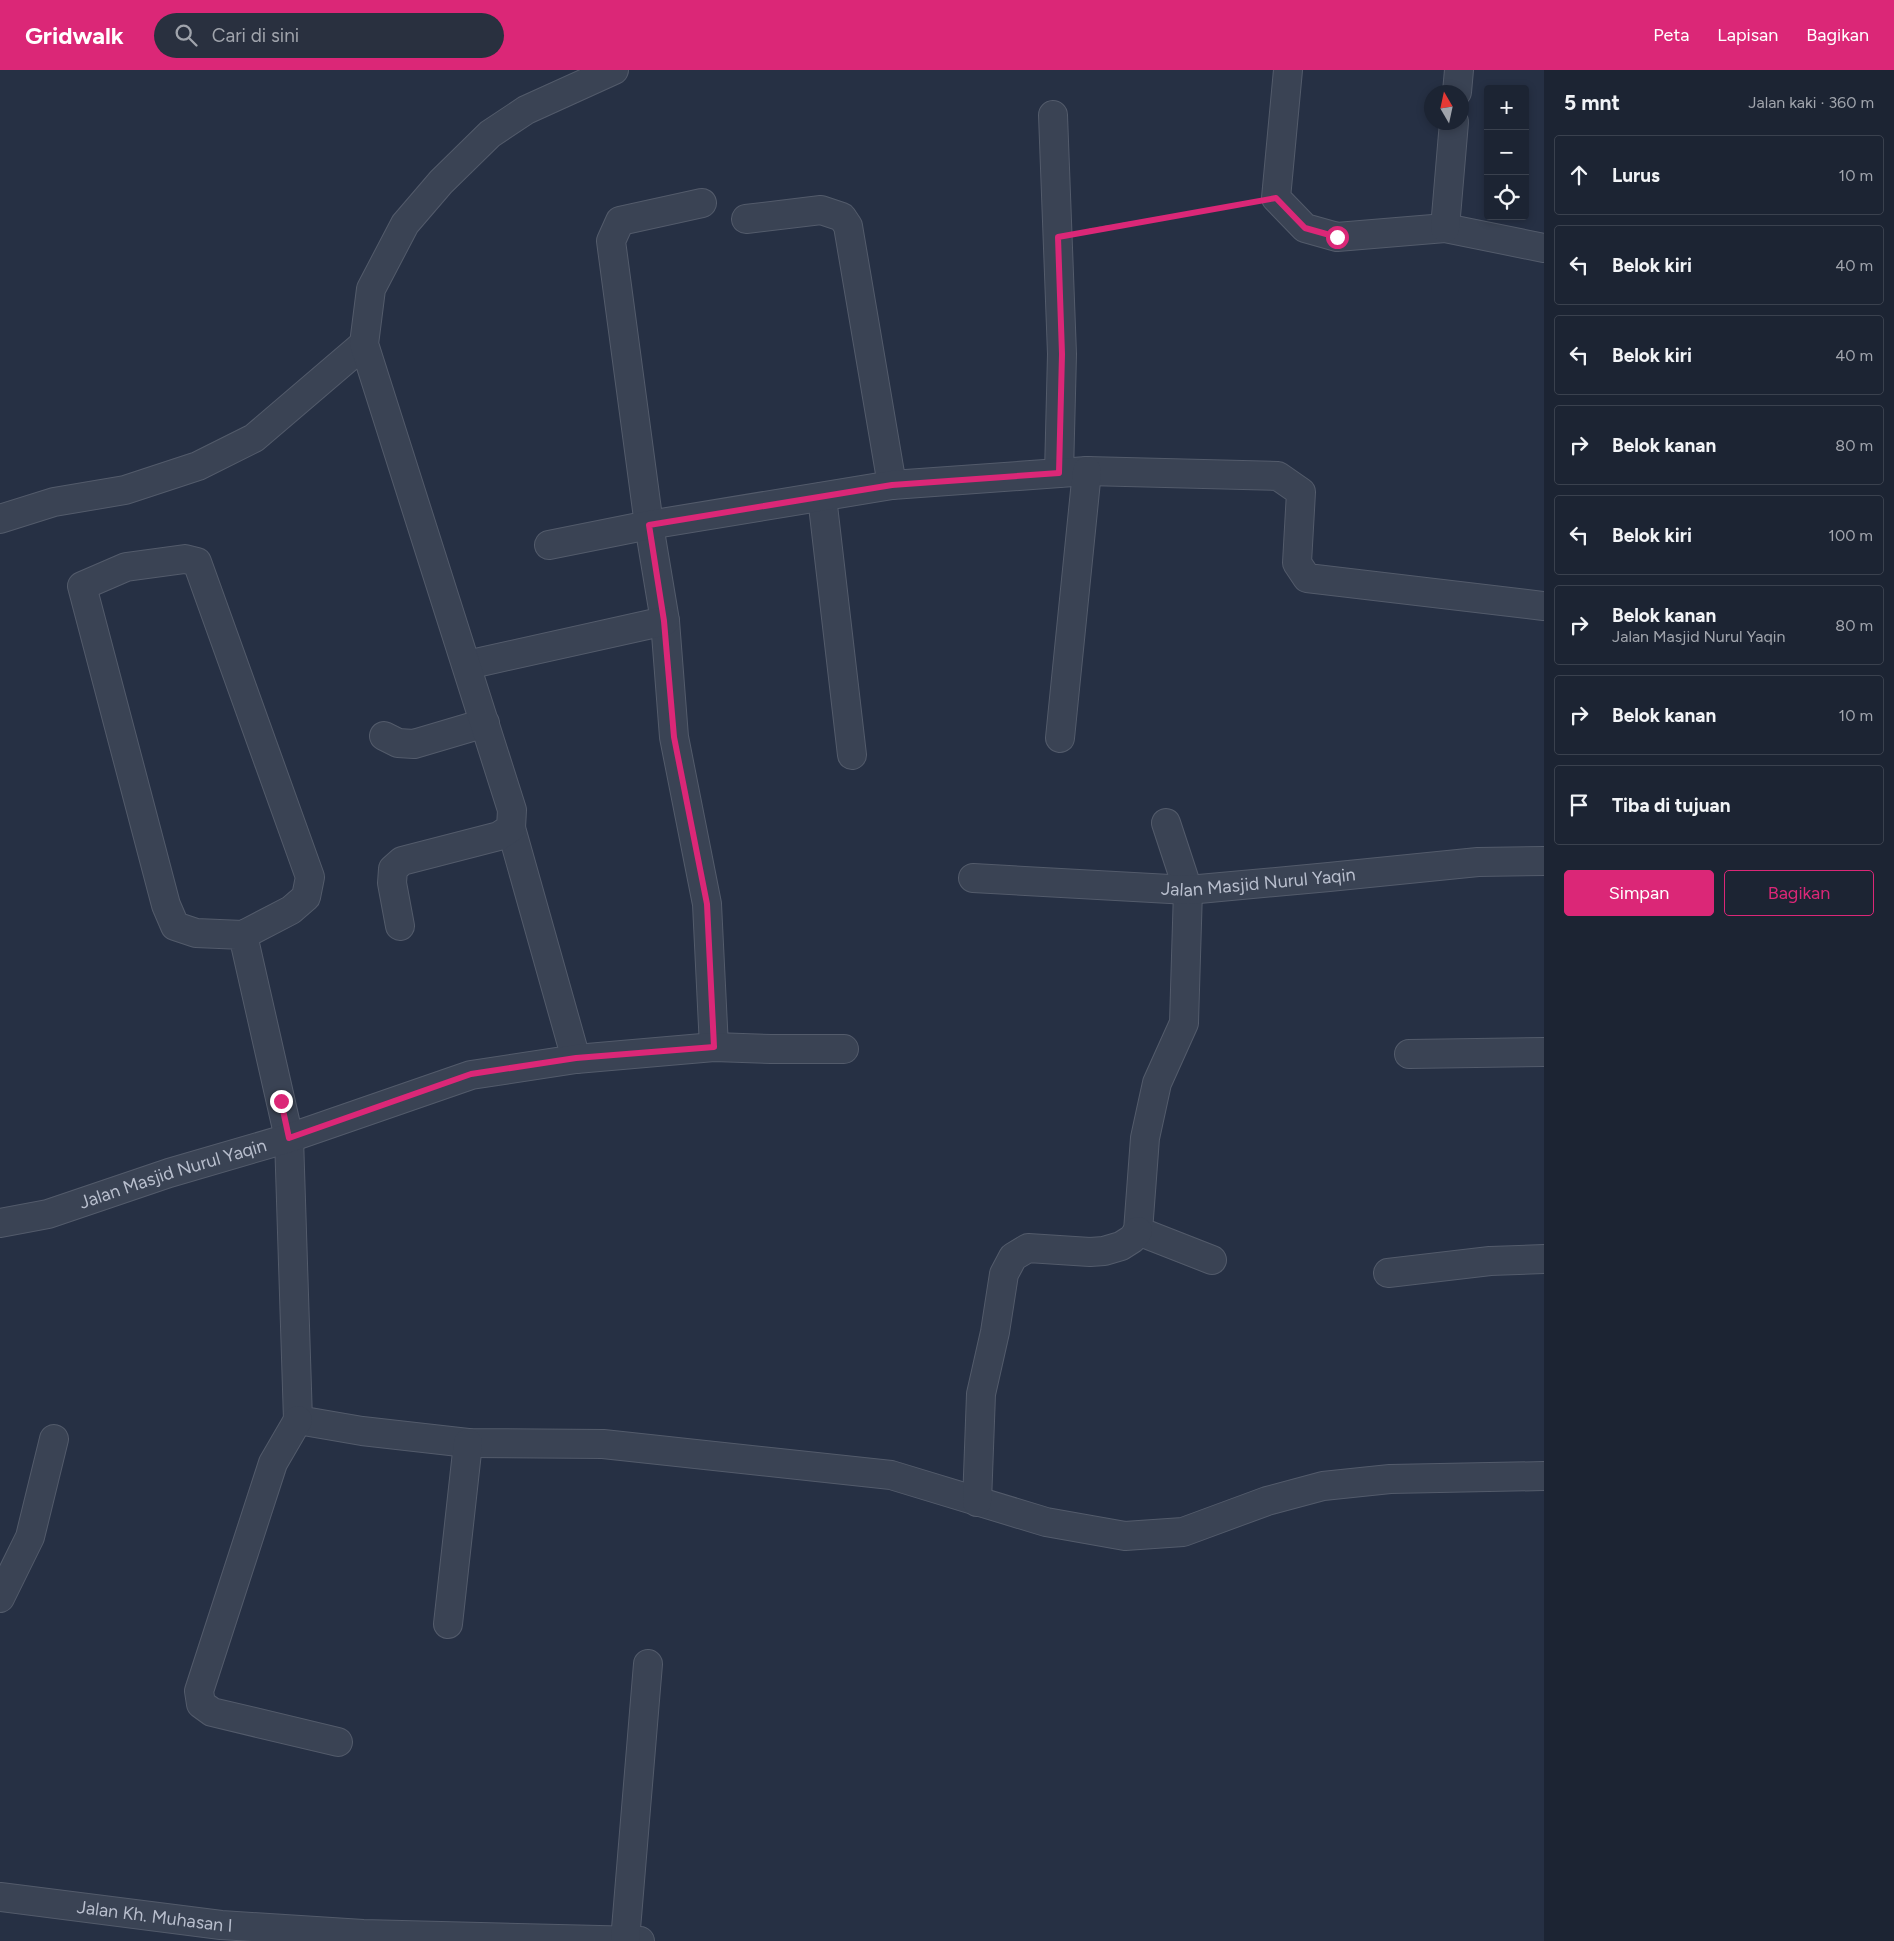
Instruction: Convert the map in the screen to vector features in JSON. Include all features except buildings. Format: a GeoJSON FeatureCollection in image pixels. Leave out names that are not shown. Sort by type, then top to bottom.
{"type":"FeatureCollection","features":[{"type":"Feature","properties":{"kind":"street"},"geometry":{"type":"LineString","coordinates":[[576,1058],[511,828],[512,810],[486,723],[364,344],[371,289],[405,224],[441,182],[490,134],[526,110],[614,70]]}},
{"type":"Feature","properties":{"kind":"street"},"geometry":{"type":"LineString","coordinates":[[1288,70],[1276,198],[1305,228],[1337,237],[1444,228],[1544,248]]}},
{"type":"Feature","properties":{"kind":"street"},"geometry":{"type":"LineString","coordinates":[[1458,85],[1459,70]]}},
{"type":"Feature","properties":{"kind":"street"},"geometry":{"type":"LineString","coordinates":[[1052,115],[1062,354],[1059,473]]}},
{"type":"Feature","properties":{"kind":"street"},"geometry":{"type":"LineString","coordinates":[[1444,228],[1453,130]]}},
{"type":"Feature","properties":{"kind":"street"},"geometry":{"type":"LineString","coordinates":[[702,204],[620,221],[611,241],[649,525],[664,621],[674,737],[707,904],[714,1047]]}},
{"type":"Feature","properties":{"kind":"street"},"geometry":{"type":"LineString","coordinates":[[746,220],[821,210],[842,217],[848,226],[892,485]]}},
{"type":"Feature","properties":{"kind":"street"},"geometry":{"type":"LineString","coordinates":[[0,519],[54,502],[125,490],[198,466],[254,438],[364,344]]}},
{"type":"Feature","properties":{"kind":"street"},"geometry":{"type":"LineString","coordinates":[[549,544],[649,525],[892,485],[1087,471],[1278,476],[1301,492],[1297,563],[1307,578],[1544,606]]}},
{"type":"Feature","properties":{"kind":"street"},"geometry":{"type":"LineString","coordinates":[[1060,738],[1087,471]]}},
{"type":"Feature","properties":{"kind":"street"},"geometry":{"type":"LineString","coordinates":[[822,497],[852,755]]}},
{"type":"Feature","properties":{"kind":"street"},"geometry":{"type":"LineString","coordinates":[[185,559],[197,562],[310,877],[306,896],[291,910],[242,935],[196,933],[175,926],[166,905],[82,586],[126,567],[185,559]]}},
{"type":"Feature","properties":{"kind":"street"},"geometry":{"type":"LineString","coordinates":[[467,665],[664,621]]}},
{"type":"Feature","properties":{"kind":"street"},"geometry":{"type":"LineString","coordinates":[[384,736],[398,743],[414,744],[486,723]]}},
{"type":"Feature","properties":{"kind":"street"},"geometry":{"type":"LineString","coordinates":[[977,1502],[981,1394],[995,1332],[1004,1274],[1013,1257],[1028,1248],[1090,1252],[1104,1251],[1121,1246],[1132,1239],[1138,1231],[1145,1138],[1157,1084],[1184,1023],[1188,890],[1166,823]]}},
{"type":"Feature","properties":{"kind":"street"},"geometry":{"type":"LineString","coordinates":[[400,926],[392,883],[393,869],[402,861],[499,836],[511,828]]}},
{"type":"Feature","properties":{"kind":"street","name":"Jalan Masjid Nurul Yaqin"},"geometry":{"type":"LineString","coordinates":[[973,878],[1188,890],[1329,878],[1478,862],[1544,862]]}},
{"type":"Feature","properties":{"kind":"street"},"geometry":{"type":"LineString","coordinates":[[242,935],[289,1138],[298,1420],[273,1463],[199,1691],[201,1704],[212,1712],[338,1742]]}},
{"type":"Feature","properties":{"kind":"street","name":"Jalan Masjid Nurul Yaqin"},"geometry":{"type":"LineString","coordinates":[[0,1224],[48,1214],[169,1173],[289,1138],[471,1074],[576,1058],[714,1047],[771,1050],[844,1050]]}},
{"type":"Feature","properties":{"kind":"street"},"geometry":{"type":"LineString","coordinates":[[1409,1054],[1544,1052]]}},
{"type":"Feature","properties":{"kind":"street"},"geometry":{"type":"LineString","coordinates":[[1138,1231],[1212,1260]]}},
{"type":"Feature","properties":{"kind":"street"},"geometry":{"type":"LineString","coordinates":[[1388,1273],[1490,1260],[1544,1259]]}},
{"type":"Feature","properties":{"kind":"street"},"geometry":{"type":"LineString","coordinates":[[298,1420],[362,1431],[468,1443],[603,1444],[891,1475],[1046,1522],[1125,1536],[1183,1532],[1267,1501],[1323,1486],[1390,1479],[1544,1476]]}},
{"type":"Feature","properties":{"kind":"street"},"geometry":{"type":"LineString","coordinates":[[0,1598],[30,1536],[54,1440]]}},
{"type":"Feature","properties":{"kind":"street"},"geometry":{"type":"LineString","coordinates":[[448,1624],[468,1443]]}},
{"type":"Feature","properties":{"kind":"street"},"geometry":{"type":"LineString","coordinates":[[625,1941],[648,1664]]}},
{"type":"Feature","properties":{"kind":"street","name":"Jalan Kh. Muhasan I"},"geometry":{"type":"LineString","coordinates":[[0,1897],[220,1933],[363,1934],[431,1939],[640,1941]]}},
{"type":"Feature","properties":{"kind":"path"},"geometry":{"type":"LineString","coordinates":[[1058,237],[1276,198]]}},
{"type":"Feature","properties":{"kind":"route"},"geometry":{"type":"LineString","coordinates":[[281,1101],[289,1138],[471,1074],[576,1058],[714,1047],[707,904],[674,737],[664,621],[649,525],[892,485],[1059,473],[1062,354],[1058,237],[1276,198],[1305,228],[1337,237]]}}]}
